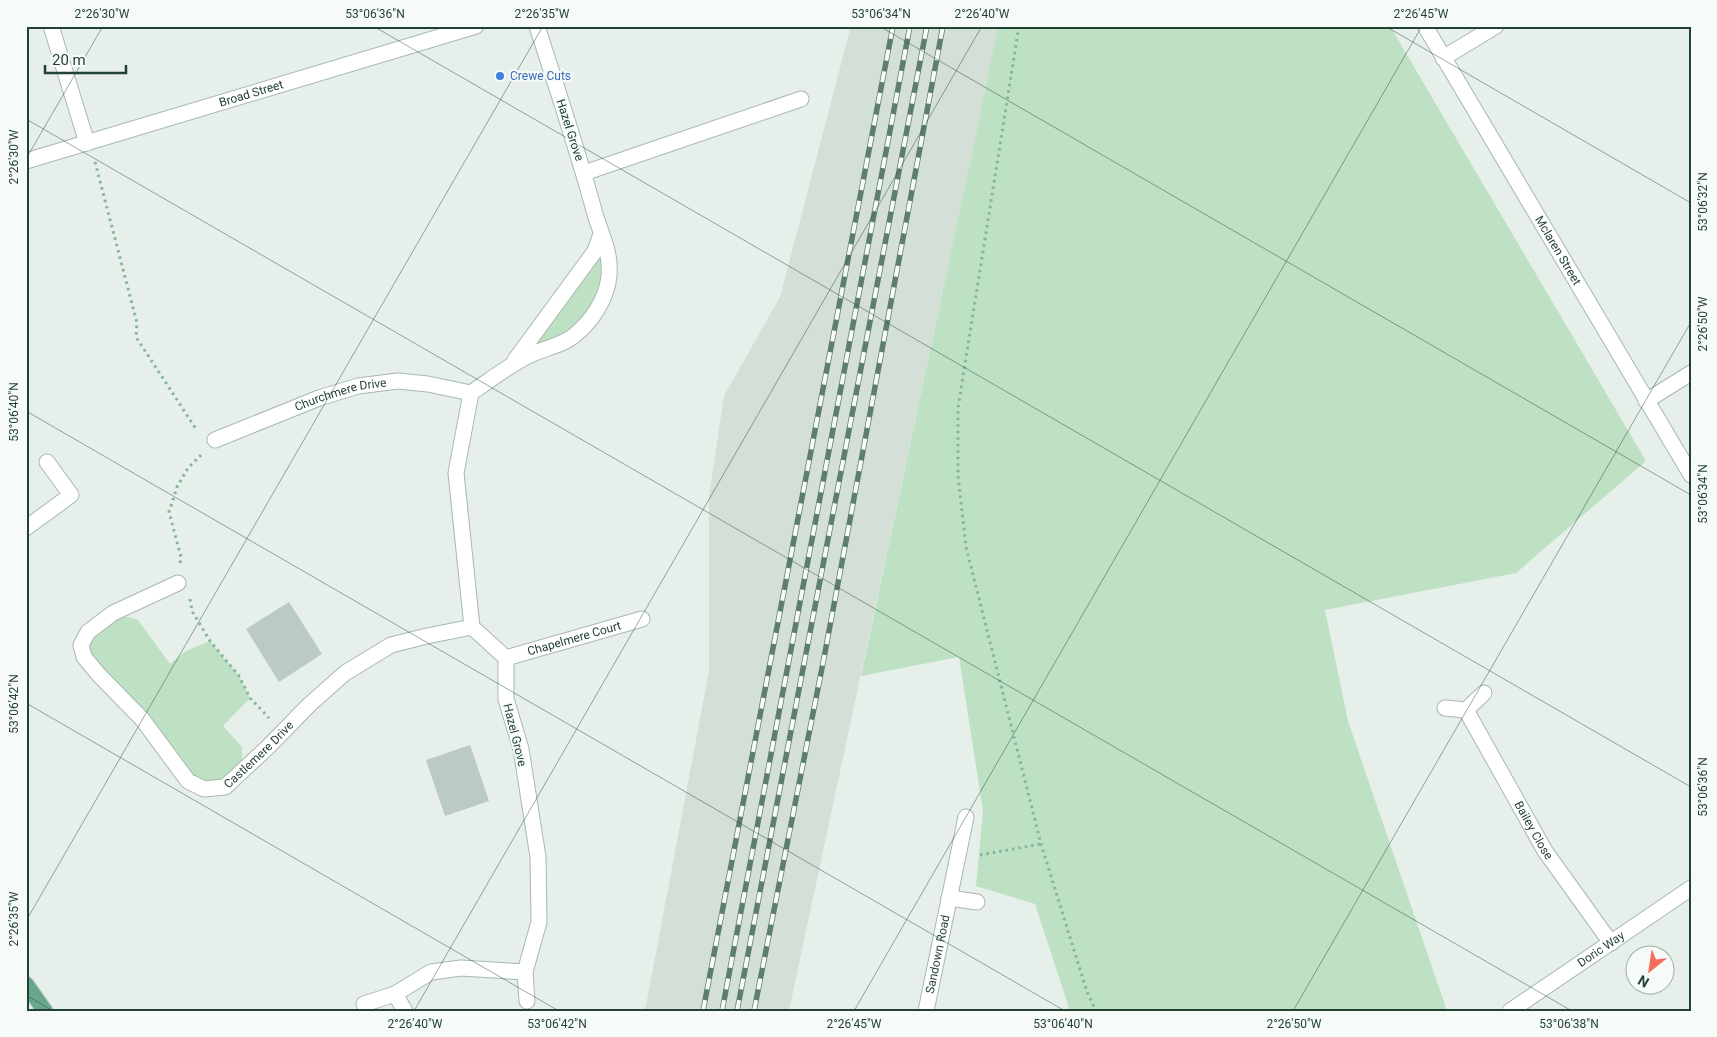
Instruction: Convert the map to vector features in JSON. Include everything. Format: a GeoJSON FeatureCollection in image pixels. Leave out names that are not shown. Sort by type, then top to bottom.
{"type":"FeatureCollection","features":[{"type":"Feature","properties":{"kind":"main road"},"geometry":{"type":"LineString","coordinates":[[26,984],[45,1011]]}},
{"type":"Feature","properties":{"kind":"street"},"geometry":{"type":"LineString","coordinates":[[51,26],[87,143]]}},
{"type":"Feature","properties":{"kind":"street","name":"Broad Street"},"geometry":{"type":"LineString","coordinates":[[26,161],[476,26]]}},
{"type":"Feature","properties":{"kind":"street","name":"Hazel Grove"},"geometry":{"type":"LineString","coordinates":[[471,394],[530,354],[575,336],[591,319],[602,300],[609,278],[609,256],[537,26]]}},
{"type":"Feature","properties":{"kind":"street","name":"Mclaren Street"},"geometry":{"type":"LineString","coordinates":[[1425,26],[1691,475]]}},
{"type":"Feature","properties":{"kind":"street"},"geometry":{"type":"LineString","coordinates":[[1444,58],[1496,26]]}},
{"type":"Feature","properties":{"kind":"street"},"geometry":{"type":"LineString","coordinates":[[584,173],[801,100]]}},
{"type":"Feature","properties":{"kind":"street","name":"Hazel Grove"},"geometry":{"type":"LineString","coordinates":[[512,365],[595,251],[601,234]]}},
{"type":"Feature","properties":{"kind":"street"},"geometry":{"type":"LineString","coordinates":[[1646,400],[1691,373]]}},
{"type":"Feature","properties":{"kind":"street","name":"Churchmere Drive"},"geometry":{"type":"LineString","coordinates":[[211,443],[319,398],[358,386],[398,381],[428,384],[471,394]]}},
{"type":"Feature","properties":{"kind":"street"},"geometry":{"type":"LineString","coordinates":[[471,394],[456,473],[472,628],[506,658]]}},
{"type":"Feature","properties":{"kind":"street"},"geometry":{"type":"LineString","coordinates":[[26,528],[71,495],[47,462]]}},
{"type":"Feature","properties":{"kind":"street","name":"Castlemere Drive"},"geometry":{"type":"LineString","coordinates":[[178,584],[113,613],[88,632],[81,645],[84,657],[142,719],[188,780],[204,788],[225,787],[283,733],[309,705],[345,673],[391,644],[472,628]]}},
{"type":"Feature","properties":{"kind":"street","name":"Chapelmere Court"},"geometry":{"type":"LineString","coordinates":[[506,658],[642,620]]}},
{"type":"Feature","properties":{"kind":"street","name":"Hazel Grove"},"geometry":{"type":"LineString","coordinates":[[506,658],[506,699],[521,749],[538,857],[539,922],[525,972],[527,1001]]}},
{"type":"Feature","properties":{"kind":"street"},"geometry":{"type":"LineString","coordinates":[[1445,708],[1466,710],[1484,693]]}},
{"type":"Feature","properties":{"kind":"street","name":"Bailey Close"},"geometry":{"type":"LineString","coordinates":[[1466,710],[1545,851],[1611,943]]}},
{"type":"Feature","properties":{"kind":"street","name":"Sandown Road"},"geometry":{"type":"LineString","coordinates":[[926,1011],[966,817]]}},
{"type":"Feature","properties":{"kind":"street","name":"Doric Way"},"geometry":{"type":"LineString","coordinates":[[1510,1011],[1691,888]]}},
{"type":"Feature","properties":{"kind":"street","name":"Sandown Road"},"geometry":{"type":"LineString","coordinates":[[949,898],[977,902]]}},
{"type":"Feature","properties":{"kind":"street"},"geometry":{"type":"LineString","coordinates":[[364,1004],[395,994],[431,972],[461,968],[525,972]]}},
{"type":"Feature","properties":{"kind":"street"},"geometry":{"type":"LineString","coordinates":[[395,994],[405,1011]]}},
{"type":"Feature","properties":{"kind":"path"},"geometry":{"type":"LineString","coordinates":[[1019,26],[958,408],[958,475],[966,547],[1041,844],[1087,992],[1096,1011]]}},
{"type":"Feature","properties":{"kind":"path"},"geometry":{"type":"LineString","coordinates":[[87,143],[97,166],[137,323],[136,337],[211,443],[188,468],[176,487],[170,512],[181,558],[178,584],[189,596],[192,611],[210,641],[239,676],[250,698],[283,733]]}},
{"type":"Feature","properties":{"kind":"path"},"geometry":{"type":"LineString","coordinates":[[958,860],[1041,844]]}},
{"type":"Feature","properties":{"kind":"shaded area"},"geometry":{"type":"Polygon","coordinates":[[[851,26],[998,26],[789,1011],[645,1011],[709,671],[709,497],[724,396],[780,297],[851,26]]]}},
{"type":"Feature","properties":{"kind":"green space"},"geometry":{"type":"Polygon","coordinates":[[[998,26],[1390,26],[1646,461],[1516,573],[1325,610],[1348,721],[1447,1011],[1070,1011],[1035,904],[976,886],[983,811],[959,657],[861,676],[998,26]]]}},
{"type":"Feature","properties":{"kind":"green space"},"geometry":{"type":"Polygon","coordinates":[[[595,251],[609,256],[591,319],[511,365],[595,251]]]}},
{"type":"Feature","properties":{"kind":"green space"},"geometry":{"type":"Polygon","coordinates":[[[113,613],[138,620],[170,664],[186,651],[210,641],[239,676],[250,698],[223,726],[242,747],[242,772],[204,789],[84,657],[88,632],[113,613]]]}},
{"type":"Feature","properties":{"kind":"building"},"geometry":{"type":"Polygon","coordinates":[[[289,602],[322,654],[279,682],[246,629],[289,602]]]}},
{"type":"Feature","properties":{"kind":"building"},"geometry":{"type":"Polygon","coordinates":[[[470,745],[489,801],[445,816],[426,760],[470,745]]]}},
{"type":"Feature","properties":{"kind":"railway"},"geometry":{"type":"LineString","coordinates":[[703,1011],[893,26]]}},
{"type":"Feature","properties":{"kind":"railway"},"geometry":{"type":"LineString","coordinates":[[722,1011],[910,26]]}},
{"type":"Feature","properties":{"kind":"railway"},"geometry":{"type":"LineString","coordinates":[[737,1011],[927,26]]}},
{"type":"Feature","properties":{"kind":"railway"},"geometry":{"type":"LineString","coordinates":[[754,1011],[823,663],[943,26]]}},
{"type":"Feature","properties":{"kind":"place","name":"Crewe Cuts"},"geometry":{"type":"Point","coordinates":[500,76]}}]}
